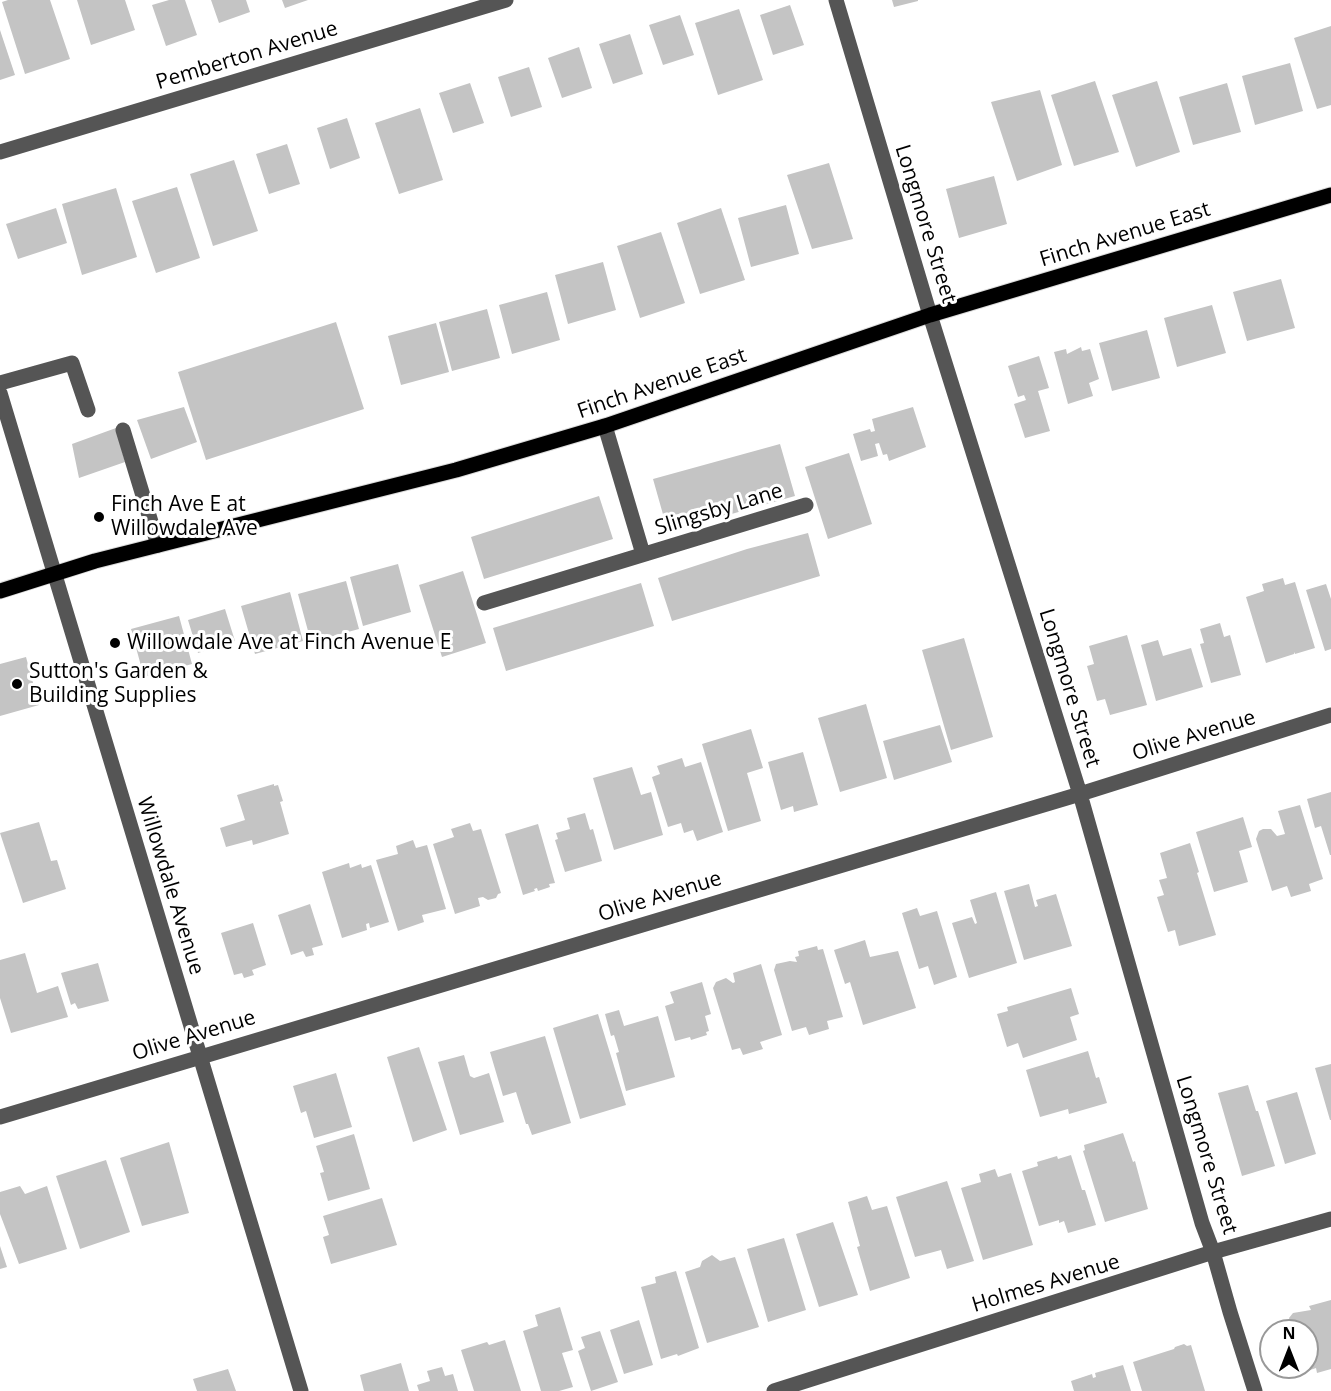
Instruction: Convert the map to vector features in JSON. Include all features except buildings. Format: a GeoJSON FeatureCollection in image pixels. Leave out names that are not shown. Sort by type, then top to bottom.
{"type":"FeatureCollection","features":[{"type":"Feature","properties":{"kind":"main road","name":"Finch Avenue East"},"geometry":{"type":"LineString","coordinates":[[0,591],[55,573],[158,545],[456,470],[605,426],[930,315],[1331,195]]}},
{"type":"Feature","properties":{"kind":"street","name":"Pemberton Avenue"},"geometry":{"type":"LineString","coordinates":[[0,152],[506,0]]}},
{"type":"Feature","properties":{"kind":"street","name":"Longmore Street"},"geometry":{"type":"LineString","coordinates":[[836,0],[930,315],[1080,794],[1200,1216],[1255,1391]]}},
{"type":"Feature","properties":{"kind":"street"},"geometry":{"type":"LineString","coordinates":[[0,383],[72,363],[88,410]]}},
{"type":"Feature","properties":{"kind":"street","name":"Willowdale Avenue"},"geometry":{"type":"LineString","coordinates":[[0,393],[301,1391]]}},
{"type":"Feature","properties":{"kind":"street","name":"Slingsby Lane"},"geometry":{"type":"LineString","coordinates":[[605,426],[643,554]]}},
{"type":"Feature","properties":{"kind":"street"},"geometry":{"type":"LineString","coordinates":[[123,430],[158,545]]}},
{"type":"Feature","properties":{"kind":"street","name":"Slingsby Lane"},"geometry":{"type":"LineString","coordinates":[[484,603],[806,506]]}},
{"type":"Feature","properties":{"kind":"street","name":"Olive Avenue"},"geometry":{"type":"LineString","coordinates":[[0,1117],[1080,794],[1331,715]]}},
{"type":"Feature","properties":{"kind":"street","name":"Holmes Avenue"},"geometry":{"type":"LineString","coordinates":[[774,1391],[1213,1252],[1331,1219]]}},
{"type":"Feature","properties":{"kind":"place","name":"Finch Ave E at Willowdale Ave"},"geometry":{"type":"Point","coordinates":[99,517]}},
{"type":"Feature","properties":{"kind":"place","name":"Willowdale Ave at Finch Avenue E"},"geometry":{"type":"Point","coordinates":[115,643]}},
{"type":"Feature","properties":{"kind":"place","name":"Sutton's Garden & Building Supplies"},"geometry":{"type":"Point","coordinates":[17,684]}}]}
